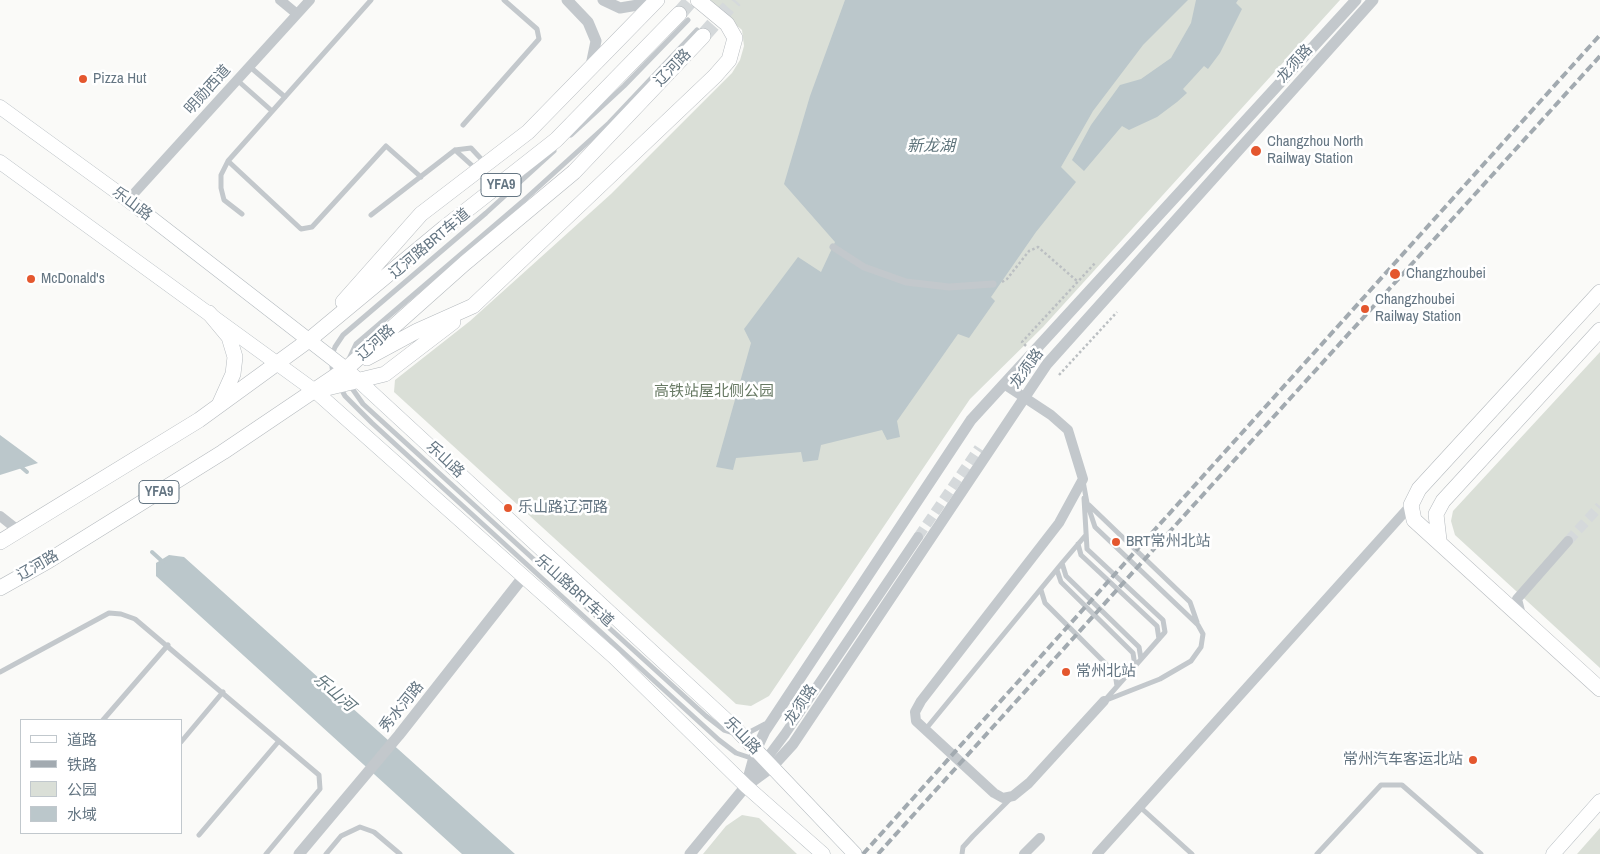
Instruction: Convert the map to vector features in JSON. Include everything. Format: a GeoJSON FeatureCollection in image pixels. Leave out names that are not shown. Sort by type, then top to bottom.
{"type":"FeatureCollection","features":[{"type":"Feature","properties":{"kind":"main road"},"geometry":{"type":"LineString","coordinates":[[315,391],[385,374],[473,306],[601,186],[729,60],[735,38],[727,24],[698,0]]}},
{"type":"Feature","properties":{"kind":"main road"},"geometry":{"type":"LineString","coordinates":[[309,340],[421,214],[528,132],[590,71],[656,1]]}},
{"type":"Feature","properties":{"kind":"main road","name":"YFA9"},"geometry":{"type":"LineString","coordinates":[[0,542],[199,420],[309,340],[444,228],[556,140],[683,17]]}},
{"type":"Feature","properties":{"kind":"main road","name":"辽河路"},"geometry":{"type":"LineString","coordinates":[[346,383],[465,263],[574,172],[700,33]]}},
{"type":"Feature","properties":{"kind":"main road","name":"乐山路"},"geometry":{"type":"LineString","coordinates":[[0,107],[128,200],[331,358],[346,383],[743,736],[762,759],[855,854]]}},
{"type":"Feature","properties":{"kind":"main road"},"geometry":{"type":"LineString","coordinates":[[0,162],[278,362],[315,391],[614,656],[746,786],[823,854]]}},
{"type":"Feature","properties":{"kind":"main road"},"geometry":{"type":"LineString","coordinates":[[1600,292],[1419,489],[1412,505],[1414,520],[1600,689]]}},
{"type":"Feature","properties":{"kind":"main road"},"geometry":{"type":"LineString","coordinates":[[346,383],[418,331],[473,306]]}},
{"type":"Feature","properties":{"kind":"main road"},"geometry":{"type":"LineString","coordinates":[[209,313],[229,337],[235,357],[233,374],[220,405]]}},
{"type":"Feature","properties":{"kind":"main road"},"geometry":{"type":"LineString","coordinates":[[1438,540],[1436,514],[1443,502],[1600,330]]}},
{"type":"Feature","properties":{"kind":"main road","name":"辽河路"},"geometry":{"type":"LineString","coordinates":[[0,588],[48,561],[223,452],[315,391]]}},
{"type":"Feature","properties":{"kind":"main road"},"geometry":{"type":"LineString","coordinates":[[1553,854],[1600,802]]}},
{"type":"Feature","properties":{"kind":"main road"},"geometry":{"type":"LineString","coordinates":[[833,832],[862,854]]}},
{"type":"Feature","properties":{"kind":"street"},"geometry":{"type":"LineString","coordinates":[[280,0],[298,14]]}},
{"type":"Feature","properties":{"kind":"street","name":"明勋西道"},"geometry":{"type":"LineString","coordinates":[[128,200],[310,0]]}},
{"type":"Feature","properties":{"kind":"street"},"geometry":{"type":"LineString","coordinates":[[567,0],[588,22],[596,41],[590,71]]}},
{"type":"Feature","properties":{"kind":"street"},"geometry":{"type":"LineString","coordinates":[[603,0],[620,8],[656,1]]}},
{"type":"Feature","properties":{"kind":"street","name":"龙须路"},"geometry":{"type":"LineString","coordinates":[[690,854],[746,786],[762,759],[775,716],[971,420],[1356,0]]}},
{"type":"Feature","properties":{"kind":"street","name":"龙须路"},"geometry":{"type":"LineString","coordinates":[[746,786],[762,759],[798,736],[1005,430],[1024,397],[1047,364],[1373,0]]}},
{"type":"Feature","properties":{"kind":"street"},"geometry":{"type":"LineString","coordinates":[[832,247],[864,267],[906,282],[949,287],[997,284]]}},
{"type":"Feature","properties":{"kind":"street"},"geometry":{"type":"LineString","coordinates":[[1004,384],[1051,415],[1068,430],[1083,479],[1059,523],[920,701],[915,712],[916,721],[994,793],[1003,798],[1013,796],[1030,783],[1104,701]]}},
{"type":"Feature","properties":{"kind":"street"},"geometry":{"type":"LineString","coordinates":[[1097,854],[1412,505]]}},
{"type":"Feature","properties":{"kind":"street"},"geometry":{"type":"LineString","coordinates":[[0,516],[19,531]]}},
{"type":"Feature","properties":{"kind":"street"},"geometry":{"type":"LineString","coordinates":[[762,759],[785,734],[918,536]]}},
{"type":"Feature","properties":{"kind":"street"},"geometry":{"type":"LineString","coordinates":[[1522,617],[1517,599],[1568,541]]}},
{"type":"Feature","properties":{"kind":"street","name":"秀水河路"},"geometry":{"type":"LineString","coordinates":[[299,854],[364,775],[400,735],[524,576]]}},
{"type":"Feature","properties":{"kind":"street"},"geometry":{"type":"LineString","coordinates":[[1024,854],[1040,838]]}},
{"type":"Feature","properties":{"kind":"lane"},"geometry":{"type":"LineString","coordinates":[[242,214],[224,200],[221,176],[228,162],[371,0]]}},
{"type":"Feature","properties":{"kind":"lane"},"geometry":{"type":"LineString","coordinates":[[463,125],[539,39],[537,29],[504,0]]}},
{"type":"Feature","properties":{"kind":"lane","name":"辽河路BRT车道"},"geometry":{"type":"LineString","coordinates":[[331,358],[335,347],[343,335],[486,213],[624,86],[683,17]]}},
{"type":"Feature","properties":{"kind":"lane"},"geometry":{"type":"LineString","coordinates":[[249,66],[285,97]]}},
{"type":"Feature","properties":{"kind":"lane"},"geometry":{"type":"LineString","coordinates":[[237,80],[272,111]]}},
{"type":"Feature","properties":{"kind":"lane"},"geometry":{"type":"LineString","coordinates":[[228,162],[301,229],[312,227],[386,146],[421,177]]}},
{"type":"Feature","properties":{"kind":"lane"},"geometry":{"type":"LineString","coordinates":[[371,215],[455,150],[471,148],[482,167]]}},
{"type":"Feature","properties":{"kind":"lane"},"geometry":{"type":"LineString","coordinates":[[455,150],[482,167]]}},
{"type":"Feature","properties":{"kind":"lane","name":"乐山路BRT车道"},"geometry":{"type":"LineString","coordinates":[[346,383],[719,740],[736,753],[762,759]]}},
{"type":"Feature","properties":{"kind":"lane"},"geometry":{"type":"LineString","coordinates":[[1083,479],[1087,503],[1096,526],[1198,624]]}},
{"type":"Feature","properties":{"kind":"lane"},"geometry":{"type":"LineString","coordinates":[[1083,479],[1087,549],[1163,620],[1165,632],[1104,701]]}},
{"type":"Feature","properties":{"kind":"lane"},"geometry":{"type":"LineString","coordinates":[[1087,503],[1190,602],[1203,634],[1202,647],[1190,661],[1160,679],[1104,701]]}},
{"type":"Feature","properties":{"kind":"lane"},"geometry":{"type":"LineString","coordinates":[[925,730],[1085,536]]}},
{"type":"Feature","properties":{"kind":"lane"},"geometry":{"type":"LineString","coordinates":[[1078,544],[1081,556],[1157,626],[1159,639]]}},
{"type":"Feature","properties":{"kind":"lane"},"geometry":{"type":"LineString","coordinates":[[1062,563],[1066,576],[1139,647],[1141,659]]}},
{"type":"Feature","properties":{"kind":"lane"},"geometry":{"type":"LineString","coordinates":[[1057,570],[1061,582],[1133,653],[1135,666]]}},
{"type":"Feature","properties":{"kind":"lane"},"geometry":{"type":"LineString","coordinates":[[1041,590],[1045,602],[1115,673],[1117,686]]}},
{"type":"Feature","properties":{"kind":"lane"},"geometry":{"type":"LineString","coordinates":[[0,672],[108,613],[121,614],[135,619],[168,645],[319,776],[320,789],[266,854]]}},
{"type":"Feature","properties":{"kind":"lane"},"geometry":{"type":"LineString","coordinates":[[104,719],[168,645]]}},
{"type":"Feature","properties":{"kind":"lane"},"geometry":{"type":"LineString","coordinates":[[182,741],[223,692]]}},
{"type":"Feature","properties":{"kind":"lane"},"geometry":{"type":"LineString","coordinates":[[743,736],[762,728],[775,716]]}},
{"type":"Feature","properties":{"kind":"lane"},"geometry":{"type":"LineString","coordinates":[[199,836],[279,741]]}},
{"type":"Feature","properties":{"kind":"lane"},"geometry":{"type":"LineString","coordinates":[[1317,854],[1382,785],[1402,785],[1481,854]]}},
{"type":"Feature","properties":{"kind":"lane"},"geometry":{"type":"LineString","coordinates":[[962,854],[963,847],[1013,796]]}},
{"type":"Feature","properties":{"kind":"lane"},"geometry":{"type":"LineString","coordinates":[[1140,807],[1189,853]]}},
{"type":"Feature","properties":{"kind":"lane"},"geometry":{"type":"LineString","coordinates":[[326,854],[342,836],[360,828],[374,832],[400,854]]}},
{"type":"Feature","properties":{"kind":"path"},"geometry":{"type":"LineString","coordinates":[[997,284],[1007,279],[1029,251],[1038,247],[1077,281]]}},
{"type":"Feature","properties":{"kind":"path"},"geometry":{"type":"LineString","coordinates":[[1027,347],[1022,342],[1096,262]]}},
{"type":"Feature","properties":{"kind":"path"},"geometry":{"type":"LineString","coordinates":[[1059,375],[1117,312]]}},
{"type":"Feature","properties":{"kind":"green space","name":"高铁站屋北侧公园"},"geometry":{"type":"Polygon","coordinates":[[[706,0],[1340,0],[1043,327],[970,399],[769,696],[751,706],[736,704],[394,392],[395,380],[470,321],[611,194],[732,73],[740,60],[744,46],[742,30],[706,0]]]}},
{"type":"Feature","properties":{"kind":"green space"},"geometry":{"type":"Polygon","coordinates":[[[1600,352],[1600,668],[1455,535],[1451,521],[1453,511],[1600,352]]]}},
{"type":"Feature","properties":{"kind":"green space"},"geometry":{"type":"Polygon","coordinates":[[[742,815],[759,818],[797,854],[703,854],[726,826],[742,815]]]}},
{"type":"Feature","properties":{"kind":"green space"},"geometry":{"type":"Polygon","coordinates":[[[1600,828],[1600,854],[1577,854],[1600,828]]]}},
{"type":"Feature","properties":{"kind":"water","name":"新龙湖"},"geometry":{"type":"Polygon","coordinates":[[[845,0],[1188,0],[1143,45],[1093,111],[1061,167],[1076,182],[1036,232],[991,297],[995,301],[969,338],[958,334],[897,421],[900,437],[887,440],[882,430],[821,445],[818,460],[803,462],[801,452],[736,458],[733,470],[716,467],[751,343],[744,329],[798,257],[821,272],[835,242],[784,184],[810,96],[845,0]]]}},
{"type":"Feature","properties":{"kind":"water"},"geometry":{"type":"Polygon","coordinates":[[[1196,0],[1238,0],[1236,3],[1242,9],[1220,53],[1208,69],[1204,66],[1183,89],[1187,93],[1157,117],[1129,130],[1122,126],[1084,171],[1072,160],[1091,125],[1120,85],[1141,79],[1171,58],[1191,23],[1196,0]]]}},
{"type":"Feature","properties":{"kind":"water"},"geometry":{"type":"Polygon","coordinates":[[[0,435],[38,463],[0,475],[0,435]]]}},
{"type":"Feature","properties":{"kind":"water"},"geometry":{"type":"Polygon","coordinates":[[[169,555],[184,557],[515,854],[462,854],[156,576],[156,563],[169,555]]]}},
{"type":"Feature","properties":{"kind":"waterway","name":"乐山河"},"geometry":{"type":"LineString","coordinates":[[20,466],[27,472]]}},
{"type":"Feature","properties":{"kind":"waterway","name":"乐山河"},"geometry":{"type":"LineString","coordinates":[[152,552],[163,562]]}},
{"type":"Feature","properties":{"kind":"tunnel"},"geometry":{"type":"LineString","coordinates":[[679,14],[691,0]]}},
{"type":"Feature","properties":{"kind":"tunnel"},"geometry":{"type":"LineString","coordinates":[[703,36],[735,0]]}},
{"type":"Feature","properties":{"kind":"tunnel"},"geometry":{"type":"LineString","coordinates":[[918,537],[979,448]]}},
{"type":"Feature","properties":{"kind":"tunnel"},"geometry":{"type":"LineString","coordinates":[[1568,541],[1600,506]]}},
{"type":"Feature","properties":{"kind":"railway"},"geometry":{"type":"LineString","coordinates":[[863,854],[1600,35]]}},
{"type":"Feature","properties":{"kind":"railway"},"geometry":{"type":"LineString","coordinates":[[878,854],[1600,56]]}},
{"type":"Feature","properties":{"kind":"place","name":"Pizza Hut"},"geometry":{"type":"Point","coordinates":[83,79]}},
{"type":"Feature","properties":{"kind":"place","name":"Changzhou North Railway Station"},"geometry":{"type":"Point","coordinates":[1256,151]}},
{"type":"Feature","properties":{"kind":"place","name":"Changzhoubei"},"geometry":{"type":"Point","coordinates":[1395,274]}},
{"type":"Feature","properties":{"kind":"place","name":"McDonald's"},"geometry":{"type":"Point","coordinates":[31,279]}},
{"type":"Feature","properties":{"kind":"place","name":"Changzhoubei Railway Station"},"geometry":{"type":"Point","coordinates":[1365,309]}},
{"type":"Feature","properties":{"kind":"place","name":"乐山路辽河路"},"geometry":{"type":"Point","coordinates":[508,508]}},
{"type":"Feature","properties":{"kind":"place","name":"BRT常州北站"},"geometry":{"type":"Point","coordinates":[1116,542]}},
{"type":"Feature","properties":{"kind":"place","name":"常州北站"},"geometry":{"type":"Point","coordinates":[1066,672]}},
{"type":"Feature","properties":{"kind":"place","name":"常州汽车客运北站"},"geometry":{"type":"Point","coordinates":[1473,760]}}]}
